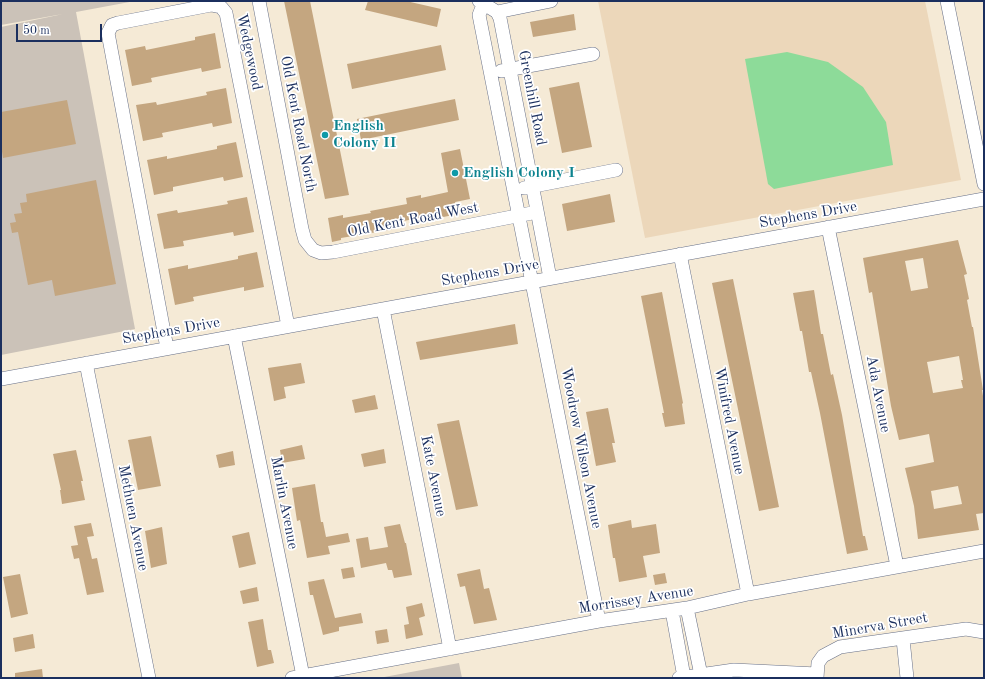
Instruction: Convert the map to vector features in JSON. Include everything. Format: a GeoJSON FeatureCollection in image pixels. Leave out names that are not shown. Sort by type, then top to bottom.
{"type":"FeatureCollection","features":[{"type":"Feature","properties":{"kind":"street","name":"Old Kent Road North"},"geometry":{"type":"LineString","coordinates":[[259,1],[302,229],[305,240],[313,250]]}},
{"type":"Feature","properties":{"kind":"street"},"geometry":{"type":"LineString","coordinates":[[532,282],[480,15],[481,3],[491,7],[497,12],[551,1]]}},
{"type":"Feature","properties":{"kind":"street"},"geometry":{"type":"LineString","coordinates":[[946,1],[984,184]]}},
{"type":"Feature","properties":{"kind":"street","name":"Wedgewood"},"geometry":{"type":"LineString","coordinates":[[167,348],[108,33],[112,25],[118,23],[211,5],[221,6],[226,13],[288,326]]}},
{"type":"Feature","properties":{"kind":"street","name":"Greenhill Road"},"geometry":{"type":"LineString","coordinates":[[497,12],[510,69],[550,278]]}},
{"type":"Feature","properties":{"kind":"street"},"geometry":{"type":"LineString","coordinates":[[491,73],[593,54]]}},
{"type":"Feature","properties":{"kind":"street"},"geometry":{"type":"LineString","coordinates":[[514,190],[616,170]]}},
{"type":"Feature","properties":{"kind":"street","name":"Stephens Drive"},"geometry":{"type":"LineString","coordinates":[[1,379],[984,198]]}},
{"type":"Feature","properties":{"kind":"street","name":"Old Kent Road West"},"geometry":{"type":"LineString","coordinates":[[313,250],[321,253],[333,252],[537,212]]}},
{"type":"Feature","properties":{"kind":"street","name":"Ada Avenue"},"geometry":{"type":"LineString","coordinates":[[828,227],[897,566]]}},
{"type":"Feature","properties":{"kind":"street","name":"Winifred Avenue"},"geometry":{"type":"LineString","coordinates":[[680,254],[748,594]]}},
{"type":"Feature","properties":{"kind":"street","name":"Woodrow Wilson Avenue"},"geometry":{"type":"LineString","coordinates":[[532,282],[599,621]]}},
{"type":"Feature","properties":{"kind":"street","name":"Kate Avenue"},"geometry":{"type":"LineString","coordinates":[[383,309],[450,648]]}},
{"type":"Feature","properties":{"kind":"street","name":"Marlin Avenue"},"geometry":{"type":"LineString","coordinates":[[234,336],[297,677]]}},
{"type":"Feature","properties":{"kind":"street","name":"Methuen Avenue"},"geometry":{"type":"LineString","coordinates":[[86,363],[149,678]]}},
{"type":"Feature","properties":{"kind":"street","name":"Morrissey Avenue"},"geometry":{"type":"LineString","coordinates":[[297,677],[599,621],[672,611],[748,594],[984,551]]}},
{"type":"Feature","properties":{"kind":"street"},"geometry":{"type":"LineString","coordinates":[[687,608],[701,675]]}},
{"type":"Feature","properties":{"kind":"street","name":"Minerva Street"},"geometry":{"type":"LineString","coordinates":[[672,611],[682,677],[734,670],[817,676],[820,660],[830,651],[840,647],[966,629],[984,632]]}},
{"type":"Feature","properties":{"kind":"street"},"geometry":{"type":"LineString","coordinates":[[903,639],[907,678]]}},
{"type":"Feature","properties":{"kind":"shaded area"},"geometry":{"type":"Polygon","coordinates":[[[1,1],[135,1],[76,12],[135,329],[1,355],[1,27],[63,14],[1,25],[1,1]]]}},
{"type":"Feature","properties":{"kind":"shaded area"},"geometry":{"type":"Polygon","coordinates":[[[598,1],[925,1],[961,180],[645,238],[598,1]]]}},
{"type":"Feature","properties":{"kind":"shaded area"},"geometry":{"type":"Polygon","coordinates":[[[459,663],[462,678],[379,678],[459,663]]]}},
{"type":"Feature","properties":{"kind":"green space"},"geometry":{"type":"Polygon","coordinates":[[[787,52],[828,62],[863,87],[886,122],[893,165],[774,189],[768,184],[745,59],[787,52]]]}},
{"type":"Feature","properties":{"kind":"building","name":"English Colony II"},"geometry":{"type":"Polygon","coordinates":[[[284,1],[310,1],[349,195],[325,199],[284,1]]]}},
{"type":"Feature","properties":{"kind":"building"},"geometry":{"type":"Polygon","coordinates":[[[368,1],[406,1],[441,9],[437,27],[365,10],[368,1]]]}},
{"type":"Feature","properties":{"kind":"building"},"geometry":{"type":"Polygon","coordinates":[[[574,14],[576,30],[533,37],[530,22],[574,14]]]}},
{"type":"Feature","properties":{"kind":"building"},"geometry":{"type":"Polygon","coordinates":[[[215,33],[221,68],[202,72],[201,68],[151,78],[152,82],[132,86],[125,50],[145,46],[146,50],[195,40],[195,37],[215,33]]]}},
{"type":"Feature","properties":{"kind":"building"},"geometry":{"type":"Polygon","coordinates":[[[441,45],[446,70],[352,89],[347,64],[441,45]]]}},
{"type":"Feature","properties":{"kind":"building"},"geometry":{"type":"Polygon","coordinates":[[[579,82],[592,147],[562,153],[549,88],[579,82]]]}},
{"type":"Feature","properties":{"kind":"building"},"geometry":{"type":"Polygon","coordinates":[[[226,88],[232,123],[213,127],[212,123],[162,133],[163,137],[143,141],[136,105],[156,102],[157,105],[207,95],[206,92],[226,88]]]}},
{"type":"Feature","properties":{"kind":"building"},"geometry":{"type":"Polygon","coordinates":[[[455,99],[459,120],[361,140],[357,119],[455,99]]]}},
{"type":"Feature","properties":{"kind":"building"},"geometry":{"type":"Polygon","coordinates":[[[67,100],[76,144],[3,158],[1,145],[1,112],[67,100]]]}},
{"type":"Feature","properties":{"kind":"building"},"geometry":{"type":"Polygon","coordinates":[[[236,142],[243,177],[224,181],[223,177],[173,187],[173,191],[154,195],[147,160],[167,156],[167,159],[217,149],[217,146],[236,142]]]}},
{"type":"Feature","properties":{"kind":"building"},"geometry":{"type":"Polygon","coordinates":[[[460,149],[470,199],[455,202],[458,214],[424,221],[423,217],[399,222],[400,226],[395,227],[395,229],[341,238],[341,240],[332,242],[328,218],[343,215],[343,218],[371,213],[370,211],[407,204],[406,198],[421,195],[421,198],[448,192],[441,153],[460,149]]]}},
{"type":"Feature","properties":{"kind":"building"},"geometry":{"type":"Polygon","coordinates":[[[96,180],[116,284],[55,296],[52,280],[28,285],[18,232],[12,233],[10,223],[16,222],[14,214],[22,213],[20,203],[27,202],[26,194],[96,180]]]}},
{"type":"Feature","properties":{"kind":"building"},"geometry":{"type":"Polygon","coordinates":[[[610,194],[615,222],[567,231],[562,204],[610,194]]]}},
{"type":"Feature","properties":{"kind":"building"},"geometry":{"type":"Polygon","coordinates":[[[247,197],[254,232],[234,236],[233,232],[183,241],[184,246],[164,249],[157,214],[177,210],[178,213],[228,204],[227,201],[247,197]]]}},
{"type":"Feature","properties":{"kind":"building"},"geometry":{"type":"Polygon","coordinates":[[[958,240],[967,274],[964,275],[969,299],[967,300],[973,327],[984,402],[984,513],[976,514],[979,530],[918,539],[914,506],[905,468],[934,462],[929,434],[899,440],[891,406],[872,292],[869,293],[863,258],[958,240]],[[923,258],[905,261],[911,291],[928,288],[923,258]],[[959,356],[927,362],[933,393],[963,388],[959,356]],[[958,486],[931,491],[934,509],[962,504],[958,486]]]}},
{"type":"Feature","properties":{"kind":"building"},"geometry":{"type":"Polygon","coordinates":[[[257,252],[264,287],[244,291],[244,287],[193,297],[194,301],[175,305],[168,269],[188,265],[188,269],[238,259],[238,256],[257,252]]]}},
{"type":"Feature","properties":{"kind":"building"},"geometry":{"type":"Polygon","coordinates":[[[733,279],[779,507],[759,511],[712,283],[733,279]]]}},
{"type":"Feature","properties":{"kind":"building"},"geometry":{"type":"Polygon","coordinates":[[[814,290],[821,334],[823,334],[831,375],[833,374],[842,415],[863,536],[865,536],[868,550],[847,554],[820,413],[811,372],[809,372],[802,331],[800,331],[793,293],[814,290]]]}},
{"type":"Feature","properties":{"kind":"building"},"geometry":{"type":"Polygon","coordinates":[[[662,292],[683,403],[685,424],[665,427],[662,413],[664,413],[641,296],[662,292]]]}},
{"type":"Feature","properties":{"kind":"building"},"geometry":{"type":"Polygon","coordinates":[[[515,324],[518,344],[420,360],[416,342],[515,324]]]}},
{"type":"Feature","properties":{"kind":"building"},"geometry":{"type":"Polygon","coordinates":[[[301,363],[305,383],[284,387],[286,398],[274,401],[268,368],[301,363]]]}},
{"type":"Feature","properties":{"kind":"building"},"geometry":{"type":"Polygon","coordinates":[[[375,395],[378,409],[355,413],[352,400],[375,395]]]}},
{"type":"Feature","properties":{"kind":"building"},"geometry":{"type":"Polygon","coordinates":[[[608,408],[615,443],[612,443],[616,462],[596,466],[586,412],[608,408]]]}},
{"type":"Feature","properties":{"kind":"building"},"geometry":{"type":"Polygon","coordinates":[[[459,420],[478,506],[456,510],[437,424],[459,420]]]}},
{"type":"Feature","properties":{"kind":"building"},"geometry":{"type":"Polygon","coordinates":[[[151,436],[161,486],[138,490],[128,440],[151,436]]]}},
{"type":"Feature","properties":{"kind":"building"},"geometry":{"type":"Polygon","coordinates":[[[302,445],[305,459],[282,463],[280,450],[302,445]]]}},
{"type":"Feature","properties":{"kind":"building"},"geometry":{"type":"Polygon","coordinates":[[[384,449],[386,463],[364,467],[361,454],[384,449]]]}},
{"type":"Feature","properties":{"kind":"building"},"geometry":{"type":"Polygon","coordinates":[[[76,450],[83,481],[81,481],[85,500],[62,504],[61,490],[53,454],[76,450]]]}},
{"type":"Feature","properties":{"kind":"building"},"geometry":{"type":"Polygon","coordinates":[[[233,451],[235,465],[219,468],[216,455],[233,451]]]}},
{"type":"Feature","properties":{"kind":"building"},"geometry":{"type":"Polygon","coordinates":[[[315,484],[321,522],[323,522],[326,537],[348,533],[350,542],[328,546],[330,554],[307,558],[300,520],[297,521],[292,488],[315,484]]]}},
{"type":"Feature","properties":{"kind":"building"},"geometry":{"type":"Polygon","coordinates":[[[631,520],[632,528],[656,524],[660,553],[643,556],[647,577],[619,582],[615,558],[613,558],[608,525],[631,520]]]}},
{"type":"Feature","properties":{"kind":"building"},"geometry":{"type":"Polygon","coordinates":[[[91,523],[94,536],[87,537],[92,559],[97,558],[104,592],[87,595],[79,558],[74,559],[71,546],[78,545],[74,526],[91,523]]]}},
{"type":"Feature","properties":{"kind":"building"},"geometry":{"type":"Polygon","coordinates":[[[400,524],[406,543],[412,575],[394,578],[392,570],[388,570],[386,563],[361,568],[356,539],[368,537],[370,550],[388,547],[384,527],[400,524]]]}},
{"type":"Feature","properties":{"kind":"building"},"geometry":{"type":"Polygon","coordinates":[[[162,527],[167,564],[151,568],[145,531],[162,527]]]}},
{"type":"Feature","properties":{"kind":"building"},"geometry":{"type":"Polygon","coordinates":[[[249,532],[256,564],[239,568],[232,536],[249,532]]]}},
{"type":"Feature","properties":{"kind":"building"},"geometry":{"type":"Polygon","coordinates":[[[353,567],[355,577],[343,579],[341,569],[353,567]]]}},
{"type":"Feature","properties":{"kind":"building"},"geometry":{"type":"Polygon","coordinates":[[[480,569],[484,589],[489,588],[497,620],[474,624],[465,586],[460,587],[457,574],[480,569]]]}},
{"type":"Feature","properties":{"kind":"building"},"geometry":{"type":"Polygon","coordinates":[[[665,573],[667,583],[655,585],[653,575],[665,573]]]}},
{"type":"Feature","properties":{"kind":"building"},"geometry":{"type":"Polygon","coordinates":[[[20,574],[28,614],[11,618],[3,577],[20,574]]]}},
{"type":"Feature","properties":{"kind":"building"},"geometry":{"type":"Polygon","coordinates":[[[324,579],[335,618],[361,613],[363,623],[339,627],[339,631],[323,635],[313,595],[310,595],[308,582],[324,579]]]}},
{"type":"Feature","properties":{"kind":"building"},"geometry":{"type":"Polygon","coordinates":[[[257,587],[259,601],[243,604],[240,591],[257,587]]]}},
{"type":"Feature","properties":{"kind":"building"},"geometry":{"type":"Polygon","coordinates":[[[422,603],[425,616],[419,618],[423,635],[406,639],[404,625],[409,624],[406,607],[422,603]]]}},
{"type":"Feature","properties":{"kind":"building"},"geometry":{"type":"Polygon","coordinates":[[[263,619],[268,650],[271,650],[274,663],[257,667],[248,622],[263,619]]]}},
{"type":"Feature","properties":{"kind":"building"},"geometry":{"type":"Polygon","coordinates":[[[387,629],[389,642],[377,644],[375,631],[387,629]]]}},
{"type":"Feature","properties":{"kind":"building"},"geometry":{"type":"Polygon","coordinates":[[[33,634],[35,648],[15,652],[13,638],[33,634]]]}},
{"type":"Feature","properties":{"kind":"building"},"geometry":{"type":"Polygon","coordinates":[[[42,669],[43,678],[15,678],[15,673],[42,669]]]}},
{"type":"Feature","properties":{"kind":"place","name":"English Colony II"},"geometry":{"type":"Point","coordinates":[325,135]}},
{"type":"Feature","properties":{"kind":"place","name":"English Colony I"},"geometry":{"type":"Point","coordinates":[455,173]}}]}
